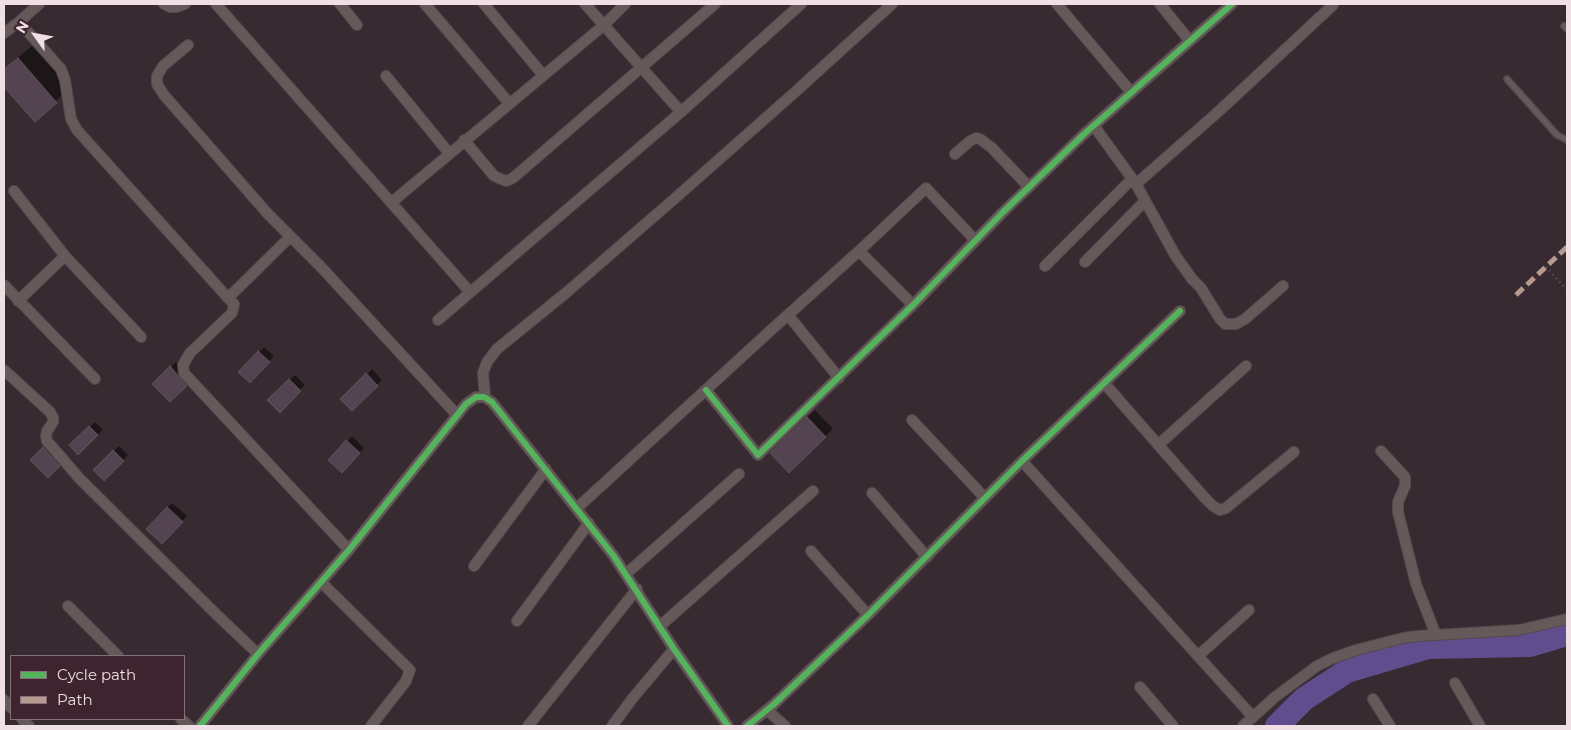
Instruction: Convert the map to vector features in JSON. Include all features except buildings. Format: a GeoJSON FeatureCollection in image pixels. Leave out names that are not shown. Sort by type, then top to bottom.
{"type":"FeatureCollection","features":[{"type":"Feature","properties":{"kind":"street"},"geometry":{"type":"LineString","coordinates":[[4,33],[39,4]]}},
{"type":"Feature","properties":{"kind":"street"},"geometry":{"type":"LineString","coordinates":[[164,4],[170,7],[177,7],[185,4]]}},
{"type":"Feature","properties":{"kind":"street"},"geometry":{"type":"LineString","coordinates":[[216,4],[470,292]]}},
{"type":"Feature","properties":{"kind":"street"},"geometry":{"type":"LineString","coordinates":[[340,4],[357,25]]}},
{"type":"Feature","properties":{"kind":"street"},"geometry":{"type":"LineString","coordinates":[[425,4],[509,103]]}},
{"type":"Feature","properties":{"kind":"street"},"geometry":{"type":"LineString","coordinates":[[484,4],[543,75]]}},
{"type":"Feature","properties":{"kind":"street"},"geometry":{"type":"LineString","coordinates":[[585,4],[681,112]]}},
{"type":"Feature","properties":{"kind":"street"},"geometry":{"type":"LineString","coordinates":[[392,202],[604,24],[625,4]]}},
{"type":"Feature","properties":{"kind":"street"},"geometry":{"type":"LineString","coordinates":[[464,140],[494,176],[506,181],[513,178],[715,4]]}},
{"type":"Feature","properties":{"kind":"street"},"geometry":{"type":"LineString","coordinates":[[438,320],[681,112],[801,4]]}},
{"type":"Feature","properties":{"kind":"street"},"geometry":{"type":"LineString","coordinates":[[485,397],[483,373],[487,362],[497,349],[567,292],[709,168],[892,4]]}},
{"type":"Feature","properties":{"kind":"street"},"geometry":{"type":"LineString","coordinates":[[1057,4],[1131,92]]}},
{"type":"Feature","properties":{"kind":"street"},"geometry":{"type":"LineString","coordinates":[[1160,4],[1189,40]]}},
{"type":"Feature","properties":{"kind":"street"},"geometry":{"type":"LineString","coordinates":[[706,390],[758,455],[913,305],[1029,187],[1131,92],[1232,4]]}},
{"type":"Feature","properties":{"kind":"street"},"geometry":{"type":"LineString","coordinates":[[1045,266],[1134,181],[1196,131],[1333,5]]}},
{"type":"Feature","properties":{"kind":"street"},"geometry":{"type":"LineString","coordinates":[[19,22],[61,69],[65,80],[71,119],[77,130],[234,304],[232,313],[190,353],[182,365],[184,374],[349,550]]}},
{"type":"Feature","properties":{"kind":"street"},"geometry":{"type":"LineString","coordinates":[[188,45],[163,66],[157,76],[158,84],[164,95],[290,237],[322,268],[457,415]]}},
{"type":"Feature","properties":{"kind":"street"},"geometry":{"type":"LineString","coordinates":[[386,76],[449,153]]}},
{"type":"Feature","properties":{"kind":"street"},"geometry":{"type":"LineString","coordinates":[[1094,126],[1134,181],[1170,248],[1192,279],[1202,288],[1220,319],[1225,324],[1236,324],[1245,319],[1283,286]]}},
{"type":"Feature","properties":{"kind":"street"},"geometry":{"type":"LineString","coordinates":[[955,154],[970,141],[976,138],[980,139],[992,148],[1029,187]]}},
{"type":"Feature","properties":{"kind":"street"},"geometry":{"type":"LineString","coordinates":[[577,508],[860,251],[926,188],[976,240]]}},
{"type":"Feature","properties":{"kind":"street"},"geometry":{"type":"LineString","coordinates":[[14,191],[65,256],[141,337]]}},
{"type":"Feature","properties":{"kind":"street"},"geometry":{"type":"LineString","coordinates":[[1085,262],[1145,200]]}},
{"type":"Feature","properties":{"kind":"street"},"geometry":{"type":"LineString","coordinates":[[228,298],[290,237]]}},
{"type":"Feature","properties":{"kind":"street"},"geometry":{"type":"LineString","coordinates":[[860,251],[913,305]]}},
{"type":"Feature","properties":{"kind":"street"},"geometry":{"type":"LineString","coordinates":[[18,302],[65,256]]}},
{"type":"Feature","properties":{"kind":"street"},"geometry":{"type":"LineString","coordinates":[[4,286],[95,379]]}},
{"type":"Feature","properties":{"kind":"street"},"geometry":{"type":"LineString","coordinates":[[747,726],[767,710],[868,615],[1022,461],[1180,311]]}},
{"type":"Feature","properties":{"kind":"street"},"geometry":{"type":"LineString","coordinates":[[788,315],[839,378]]}},
{"type":"Feature","properties":{"kind":"street"},"geometry":{"type":"LineString","coordinates":[[1158,445],[1246,366]]}},
{"type":"Feature","properties":{"kind":"street"},"geometry":{"type":"LineString","coordinates":[[4,370],[50,412],[53,422],[46,436],[47,441],[75,472],[258,654]]}},
{"type":"Feature","properties":{"kind":"street"},"geometry":{"type":"LineString","coordinates":[[1104,383],[1204,497],[1220,510],[1226,508],[1294,452]]}},
{"type":"Feature","properties":{"kind":"street"},"geometry":{"type":"LineString","coordinates":[[200,726],[258,654],[349,550],[466,404],[476,397],[485,397],[492,402],[589,523],[626,574],[674,649],[728,726]]}},
{"type":"Feature","properties":{"kind":"street"},"geometry":{"type":"LineString","coordinates":[[912,420],[985,498]]}},
{"type":"Feature","properties":{"kind":"street"},"geometry":{"type":"LineString","coordinates":[[1382,451],[1405,477],[1405,486],[1398,502],[1398,512],[1416,584],[1436,635]]}},
{"type":"Feature","properties":{"kind":"street"},"geometry":{"type":"LineString","coordinates":[[1022,461],[1253,717]]}},
{"type":"Feature","properties":{"kind":"street"},"geometry":{"type":"LineString","coordinates":[[474,566],[546,469]]}},
{"type":"Feature","properties":{"kind":"street"},"geometry":{"type":"LineString","coordinates":[[626,574],[739,474]]}},
{"type":"Feature","properties":{"kind":"street"},"geometry":{"type":"LineString","coordinates":[[660,626],[813,491]]}},
{"type":"Feature","properties":{"kind":"street"},"geometry":{"type":"LineString","coordinates":[[872,493],[927,556]]}},
{"type":"Feature","properties":{"kind":"street"},"geometry":{"type":"LineString","coordinates":[[517,621],[589,523]]}},
{"type":"Feature","properties":{"kind":"street"},"geometry":{"type":"LineString","coordinates":[[811,551],[868,615]]}},
{"type":"Feature","properties":{"kind":"street"},"geometry":{"type":"LineString","coordinates":[[321,582],[410,670],[406,681],[371,726]]}},
{"type":"Feature","properties":{"kind":"street"},"geometry":{"type":"LineString","coordinates":[[528,726],[636,589]]}},
{"type":"Feature","properties":{"kind":"street"},"geometry":{"type":"LineString","coordinates":[[68,606],[117,655]]}},
{"type":"Feature","properties":{"kind":"street"},"geometry":{"type":"LineString","coordinates":[[1198,656],[1248,610]]}},
{"type":"Feature","properties":{"kind":"street"},"geometry":{"type":"LineString","coordinates":[[1243,726],[1317,666],[1356,650],[1403,638],[1519,630],[1567,619]]}},
{"type":"Feature","properties":{"kind":"street"},"geometry":{"type":"LineString","coordinates":[[612,726],[674,649]]}},
{"type":"Feature","properties":{"kind":"street"},"geometry":{"type":"LineString","coordinates":[[1455,683],[1480,726]]}},
{"type":"Feature","properties":{"kind":"street"},"geometry":{"type":"LineString","coordinates":[[1140,687],[1173,726]]}},
{"type":"Feature","properties":{"kind":"street"},"geometry":{"type":"LineString","coordinates":[[1373,699],[1390,726]]}},
{"type":"Feature","properties":{"kind":"street"},"geometry":{"type":"LineString","coordinates":[[767,710],[784,726]]}},
{"type":"Feature","properties":{"kind":"lane"},"geometry":{"type":"LineString","coordinates":[[1507,79],[1557,134],[1567,140]]}},
{"type":"Feature","properties":{"kind":"path"},"geometry":{"type":"LineString","coordinates":[[1546,267],[1567,290]]}},
{"type":"Feature","properties":{"kind":"waterway"},"geometry":{"type":"LineString","coordinates":[[1277,726],[1304,699],[1347,671],[1428,647],[1530,645],[1567,634]]}},
{"type":"Feature","properties":{"kind":"marked path"},"geometry":{"type":"LineString","coordinates":[[1516,295],[1567,247]]}},
{"type":"Feature","properties":{"kind":"cycle path"},"geometry":{"type":"LineString","coordinates":[[706,390],[758,455],[913,305],[1003,212],[1083,135],[1232,4]]}},
{"type":"Feature","properties":{"kind":"cycle path"},"geometry":{"type":"LineString","coordinates":[[747,726],[773,705],[868,615],[1022,461],[1180,311]]}},
{"type":"Feature","properties":{"kind":"cycle path"},"geometry":{"type":"LineString","coordinates":[[200,726],[258,654],[349,550],[466,404],[476,397],[484,397],[492,402],[613,555],[674,649],[728,726]]}}]}
